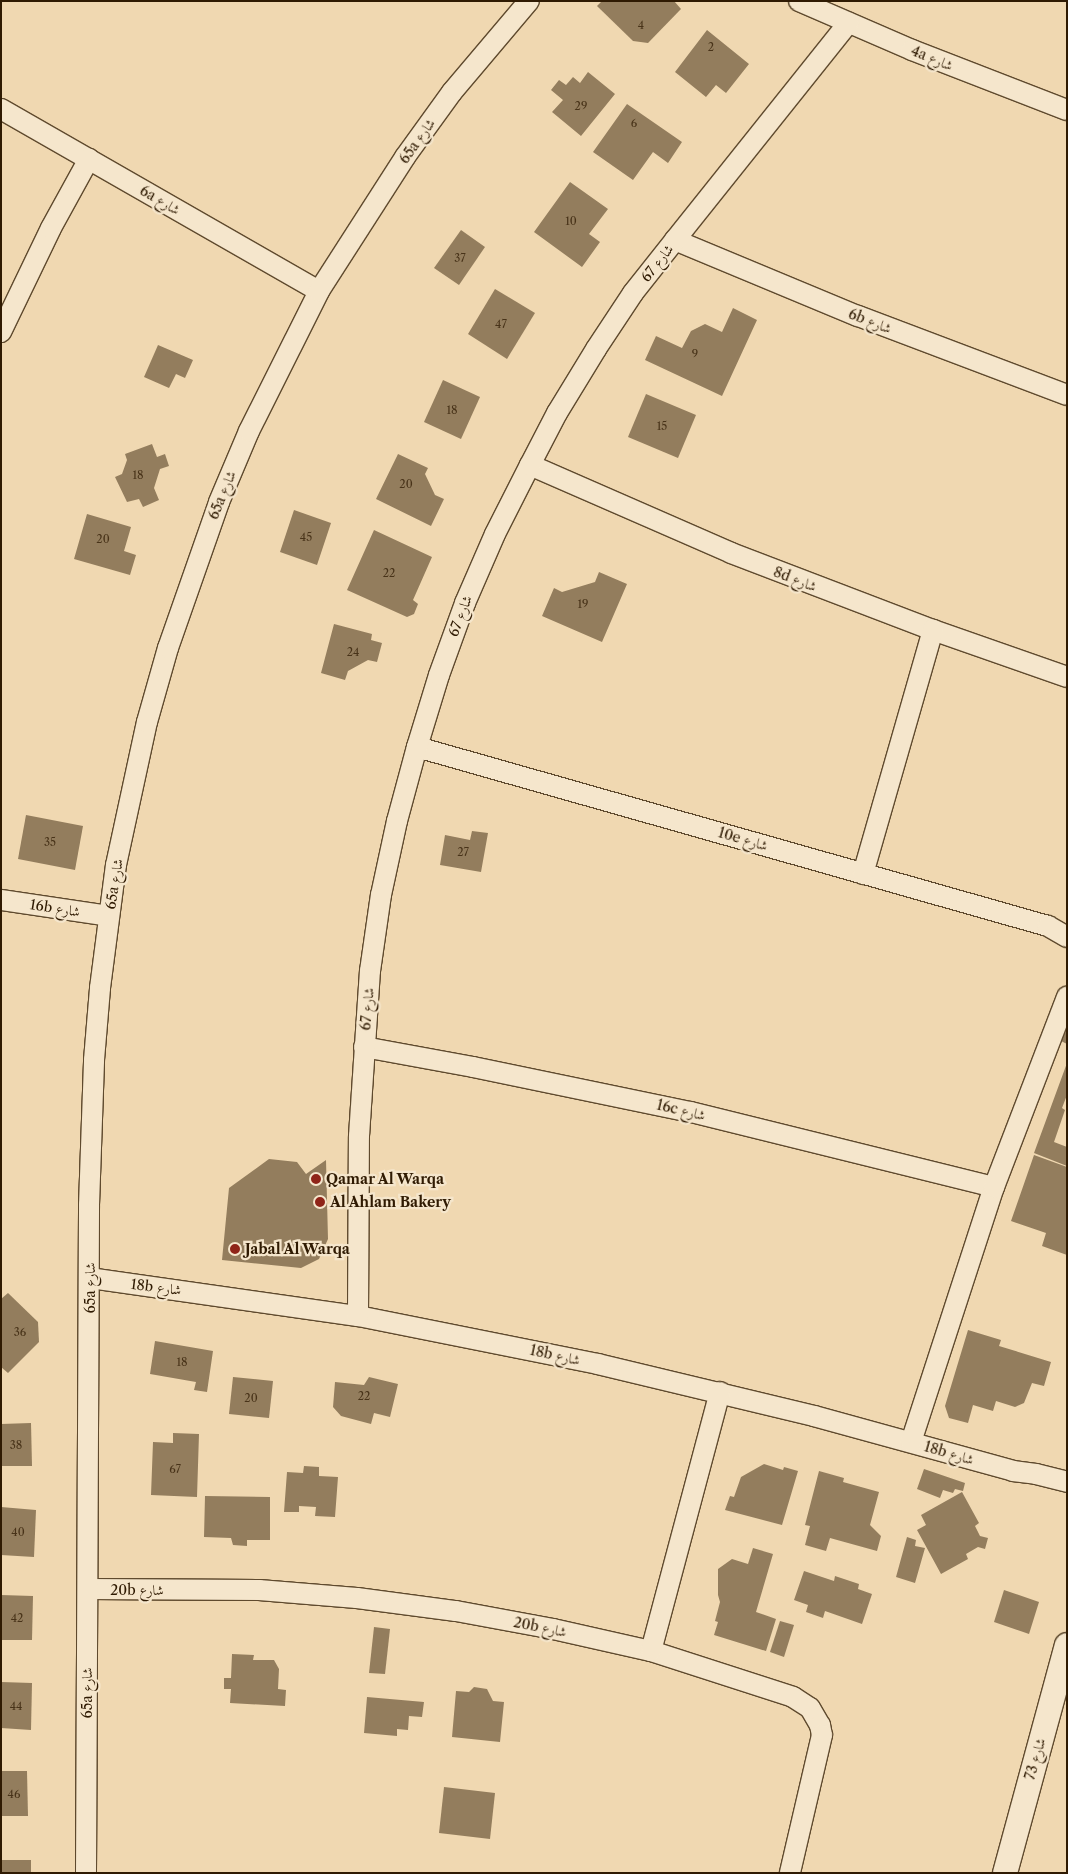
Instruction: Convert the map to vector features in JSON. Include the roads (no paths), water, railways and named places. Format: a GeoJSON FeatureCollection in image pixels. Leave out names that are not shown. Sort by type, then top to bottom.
{"type":"FeatureCollection","features":[{"type":"Feature","properties":{"kind":"street","name":"65a شارع"},"geometry":{"type":"LineString","coordinates":[[86,1873],[89,1205],[94,1060],[109,916],[126,815],[147,722],[189,584],[219,502],[249,431],[319,291],[415,143],[452,92],[529,1]]}},
{"type":"Feature","properties":{"kind":"street","name":"4a شارع"},"geometry":{"type":"LineString","coordinates":[[799,1],[848,23],[1067,110]]}},
{"type":"Feature","properties":{"kind":"street","name":"شارع 67"},"geometry":{"type":"LineString","coordinates":[[358,1316],[357,1196],[364,1047],[370,971],[381,895],[397,821],[417,747],[439,675],[465,603],[495,534],[557,412],[596,349],[634,293],[848,23]]}},
{"type":"Feature","properties":{"kind":"street","name":"6a شارع"},"geometry":{"type":"LineString","coordinates":[[1,109],[319,291]]}},
{"type":"Feature","properties":{"kind":"street"},"geometry":{"type":"LineString","coordinates":[[1,332],[51,228],[89,160]]}},
{"type":"Feature","properties":{"kind":"street","name":"6b شارع"},"geometry":{"type":"LineString","coordinates":[[675,240],[858,316],[1067,395]]}},
{"type":"Feature","properties":{"kind":"street","name":"8d شارع"},"geometry":{"type":"LineString","coordinates":[[530,465],[731,553],[933,630],[1067,677]]}},
{"type":"Feature","properties":{"kind":"street"},"geometry":{"type":"LineString","coordinates":[[864,874],[933,630]]}},
{"type":"Feature","properties":{"kind":"street","name":"10e شارع"},"geometry":{"type":"LineString","coordinates":[[417,747],[1048,926],[1067,937]]}},
{"type":"Feature","properties":{"kind":"street","name":"16b شارع"},"geometry":{"type":"LineString","coordinates":[[1,900],[109,916]]}},
{"type":"Feature","properties":{"kind":"street"},"geometry":{"type":"LineString","coordinates":[[911,1442],[994,1187],[1067,997]]}},
{"type":"Feature","properties":{"kind":"street","name":"16c شارع"},"geometry":{"type":"LineString","coordinates":[[364,1047],[691,1112],[994,1187]]}},
{"type":"Feature","properties":{"kind":"street","name":"18b شارع"},"geometry":{"type":"LineString","coordinates":[[90,1278],[358,1316],[589,1362],[720,1392],[1013,1471],[1036,1474],[1067,1482]]}},
{"type":"Feature","properties":{"kind":"street"},"geometry":{"type":"LineString","coordinates":[[650,1651],[720,1392]]}},
{"type":"Feature","properties":{"kind":"street","name":"18b شارع"},"geometry":{"type":"LineString","coordinates":[[1013,1471],[1033,1482],[1067,1493]]}},
{"type":"Feature","properties":{"kind":"street","name":"20b شارع"},"geometry":{"type":"LineString","coordinates":[[88,1590],[259,1590],[357,1598],[456,1611],[524,1623],[650,1651],[793,1697],[810,1708],[816,1716],[822,1735],[790,1873]]}},
{"type":"Feature","properties":{"kind":"street","name":"شارع 73"},"geometry":{"type":"LineString","coordinates":[[1005,1873],[1067,1645]]}},
{"type":"Feature","properties":{"kind":"place","name":"Qamar Al Warqa"},"geometry":{"type":"Point","coordinates":[316,1179]}},
{"type":"Feature","properties":{"kind":"place","name":"Al Ahlam Bakery"},"geometry":{"type":"Point","coordinates":[320,1202]}},
{"type":"Feature","properties":{"kind":"place","name":"Jabal Al Warqa"},"geometry":{"type":"Point","coordinates":[235,1249]}}]}
